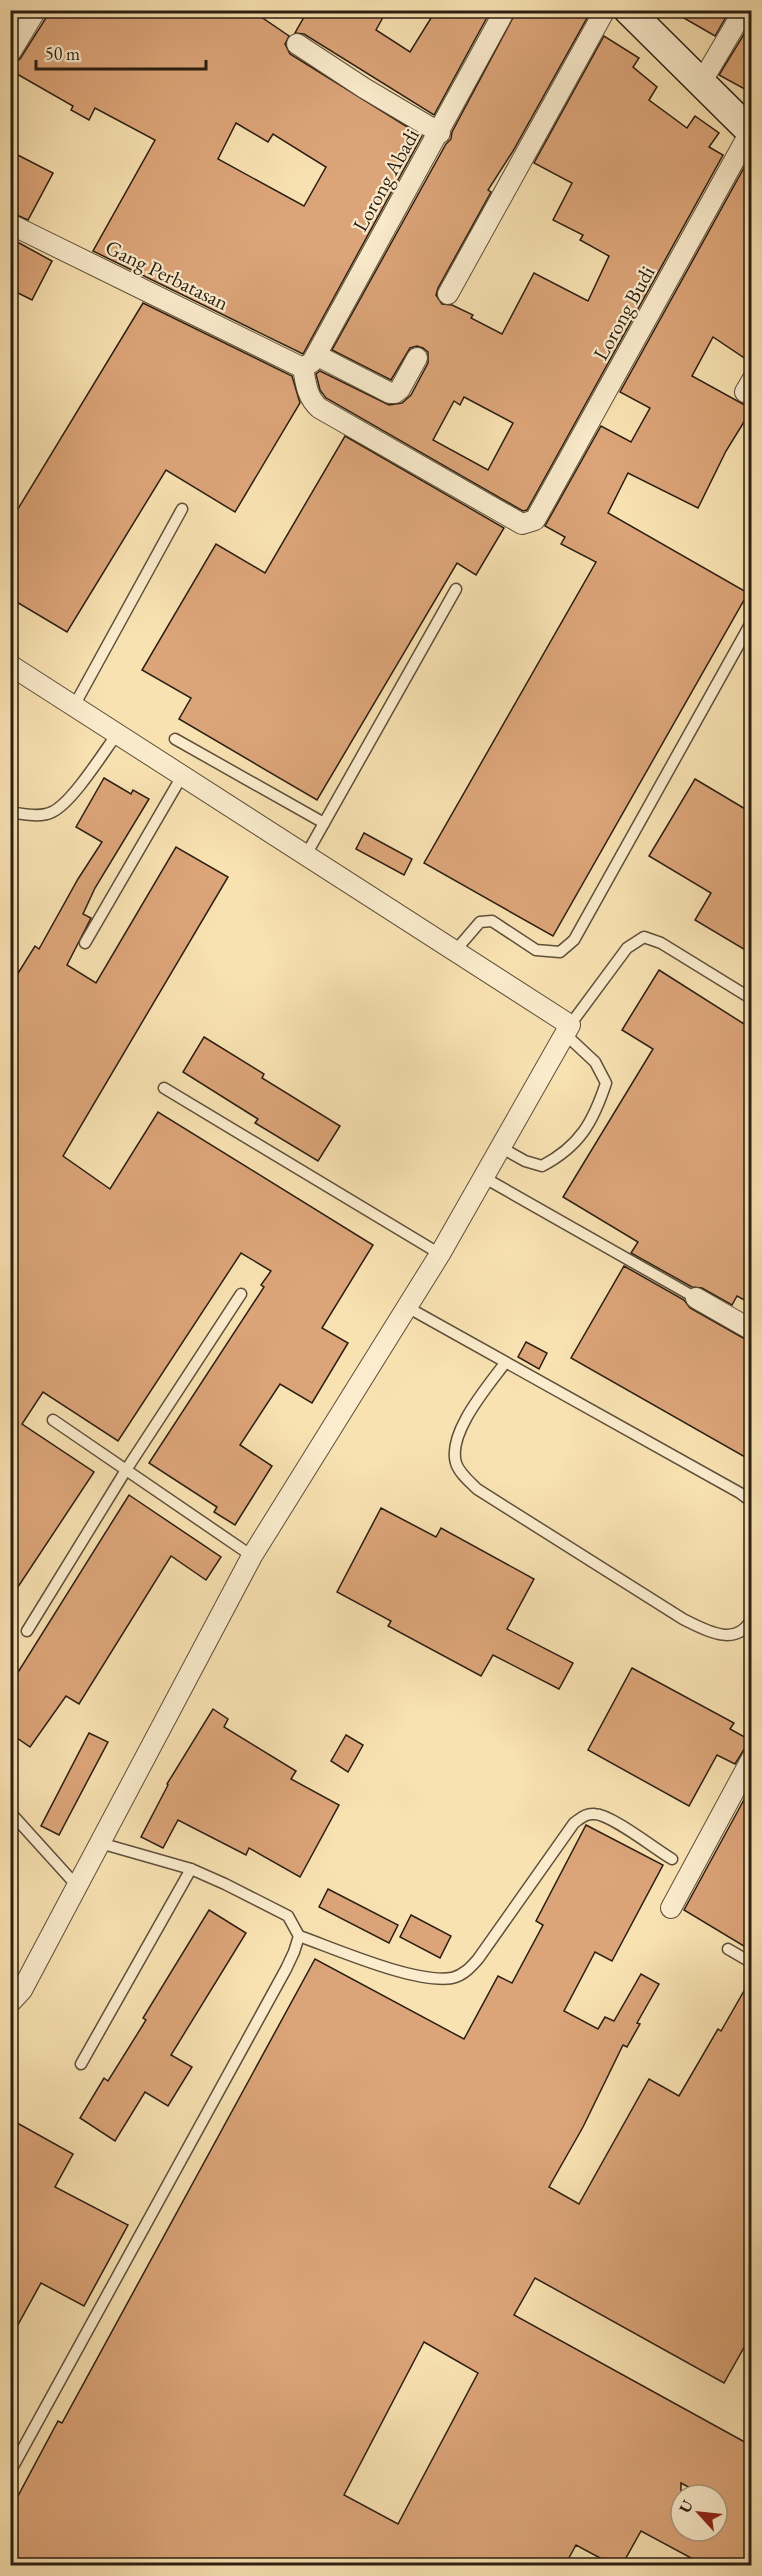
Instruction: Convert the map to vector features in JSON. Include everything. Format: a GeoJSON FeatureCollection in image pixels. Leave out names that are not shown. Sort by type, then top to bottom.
{"type":"FeatureCollection","features":[{"type":"Feature","properties":{"kind":"street"},"geometry":{"type":"LineString","coordinates":[[10,53],[36,10]]}},
{"type":"Feature","properties":{"kind":"street","name":"Lorong Abadi"},"geometry":{"type":"LineString","coordinates":[[310,362],[440,133],[505,10]]}},
{"type":"Feature","properties":{"kind":"street"},"geometry":{"type":"LineString","coordinates":[[448,294],[605,10]]}},
{"type":"Feature","properties":{"kind":"street"},"geometry":{"type":"LineString","coordinates":[[628,10],[751,133]]}},
{"type":"Feature","properties":{"kind":"street"},"geometry":{"type":"LineString","coordinates":[[701,83],[744,10]]}},
{"type":"Feature","properties":{"kind":"street"},"geometry":{"type":"LineString","coordinates":[[297,44],[364,88],[440,133]]}},
{"type":"Feature","properties":{"kind":"street","name":"Lorong Budi"},"geometry":{"type":"LineString","coordinates":[[310,362],[308,392],[312,401],[319,408],[522,524],[529,523],[539,516],[751,133]]}},
{"type":"Feature","properties":{"kind":"street","name":"Gang Perbatasan"},"geometry":{"type":"LineString","coordinates":[[10,224],[310,362],[390,393],[395,393],[400,389],[417,358]]}},
{"type":"Feature","properties":{"kind":"street"},"geometry":{"type":"LineString","coordinates":[[10,665],[455,951],[567,1029],[440,1254],[252,1556],[22,1990],[10,2003]]}},
{"type":"Feature","properties":{"kind":"street"},"geometry":{"type":"LineString","coordinates":[[696,1298],[752,1330]]}},
{"type":"Feature","properties":{"kind":"street"},"geometry":{"type":"LineString","coordinates":[[671,1908],[746,1779],[752,1758]]}},
{"type":"Feature","properties":{"kind":"lane"},"geometry":{"type":"LineString","coordinates":[[74,706],[182,510]]}},
{"type":"Feature","properties":{"kind":"lane"},"geometry":{"type":"LineString","coordinates":[[306,855],[456,589]]}},
{"type":"Feature","properties":{"kind":"lane"},"geometry":{"type":"LineString","coordinates":[[455,951],[480,922],[492,921],[536,950],[560,952],[574,940],[752,621]]}},
{"type":"Feature","properties":{"kind":"lane"},"geometry":{"type":"LineString","coordinates":[[10,812],[28,815],[51,813],[69,797],[117,734]]}},
{"type":"Feature","properties":{"kind":"lane"},"geometry":{"type":"LineString","coordinates":[[175,739],[324,823]]}},
{"type":"Feature","properties":{"kind":"lane"},"geometry":{"type":"LineString","coordinates":[[85,943],[182,776]]}},
{"type":"Feature","properties":{"kind":"lane"},"geometry":{"type":"LineString","coordinates":[[500,1148],[525,1161],[542,1166],[556,1159],[574,1143],[595,1116],[606,1083],[595,1062],[567,1029],[627,948],[644,938],[661,943],[752,999]]}},
{"type":"Feature","properties":{"kind":"lane"},"geometry":{"type":"LineString","coordinates":[[164,1088],[440,1254]]}},
{"type":"Feature","properties":{"kind":"lane"},"geometry":{"type":"LineString","coordinates":[[483,1177],[696,1298]]}},
{"type":"Feature","properties":{"kind":"lane"},"geometry":{"type":"LineString","coordinates":[[27,1631],[126,1470],[241,1294]]}},
{"type":"Feature","properties":{"kind":"lane"},"geometry":{"type":"LineString","coordinates":[[407,1307],[740,1493],[752,1502]]}},
{"type":"Feature","properties":{"kind":"lane"},"geometry":{"type":"LineString","coordinates":[[505,1363],[471,1409],[459,1435],[455,1450],[456,1464],[465,1477],[477,1489],[683,1619],[708,1632],[727,1636],[739,1632],[752,1618]]}},
{"type":"Feature","properties":{"kind":"lane"},"geometry":{"type":"LineString","coordinates":[[52,1420],[252,1556]]}},
{"type":"Feature","properties":{"kind":"lane"},"geometry":{"type":"LineString","coordinates":[[10,1812],[77,1886]]}},
{"type":"Feature","properties":{"kind":"lane"},"geometry":{"type":"LineString","coordinates":[[100,1843],[191,1869],[274,1907],[288,1916],[299,1936],[420,1976],[452,1978],[467,1972],[478,1959],[574,1822],[586,1814],[596,1814],[609,1819],[672,1859]]}},
{"type":"Feature","properties":{"kind":"lane"},"geometry":{"type":"LineString","coordinates":[[81,2064],[191,1869]]}},
{"type":"Feature","properties":{"kind":"lane"},"geometry":{"type":"LineString","coordinates":[[10,2472],[286,1970],[299,1936]]}},
{"type":"Feature","properties":{"kind":"lane"},"geometry":{"type":"LineString","coordinates":[[728,1949],[752,1963]]}},
{"type":"Feature","properties":{"kind":"building"},"geometry":{"type":"Polygon","coordinates":[[[51,10],[251,10],[289,36],[285,44],[290,54],[422,136],[303,354],[93,251],[155,140],[95,108],[89,120],[71,110],[73,106],[10,70],[10,65],[20,59],[51,10]],[[236,123],[218,159],[304,206],[326,167],[273,134],[268,142],[236,123]]]}},
{"type":"Feature","properties":{"kind":"building"},"geometry":{"type":"Polygon","coordinates":[[[308,10],[387,10],[376,30],[410,52],[436,10],[491,10],[434,115],[304,34],[295,33],[308,10]]]}},
{"type":"Feature","properties":{"kind":"building"},"geometry":{"type":"Polygon","coordinates":[[[517,10],[573,10],[587,18],[513,151],[488,190],[491,192],[436,295],[442,304],[452,305],[473,315],[471,318],[502,334],[534,273],[588,301],[609,256],[580,240],[583,235],[553,220],[572,183],[534,163],[604,36],[639,58],[633,67],[657,87],[649,100],[687,128],[695,116],[719,133],[709,147],[723,155],[527,510],[523,511],[326,398],[320,390],[316,374],[320,371],[389,405],[402,403],[411,395],[428,363],[428,352],[423,348],[417,346],[410,348],[391,380],[332,350],[446,144],[451,139],[452,132],[517,10]],[[464,397],[460,405],[454,401],[433,440],[488,470],[513,423],[464,397]]]}},
{"type":"Feature","properties":{"kind":"building"},"geometry":{"type":"Polygon","coordinates":[[[670,10],[730,10],[715,36],[670,10]]]}},
{"type":"Feature","properties":{"kind":"building"},"geometry":{"type":"Polygon","coordinates":[[[752,21],[752,93],[719,75],[752,21]]]}},
{"type":"Feature","properties":{"kind":"building"},"geometry":{"type":"Polygon","coordinates":[[[10,151],[53,173],[28,220],[10,212],[10,151]]]}},
{"type":"Feature","properties":{"kind":"building"},"geometry":{"type":"Polygon","coordinates":[[[745,166],[752,170],[752,363],[713,337],[692,376],[752,409],[726,451],[698,508],[628,473],[608,513],[748,593],[553,936],[424,863],[596,562],[561,544],[565,537],[545,526],[601,426],[631,442],[650,408],[620,392],[745,166]]]}},
{"type":"Feature","properties":{"kind":"building"},"geometry":{"type":"Polygon","coordinates":[[[10,238],[52,261],[32,300],[10,289],[10,238]]]}},
{"type":"Feature","properties":{"kind":"building"},"geometry":{"type":"Polygon","coordinates":[[[143,303],[292,376],[300,403],[235,512],[166,470],[67,632],[10,598],[10,522],[143,303]]]}},
{"type":"Feature","properties":{"kind":"building"},"geometry":{"type":"Polygon","coordinates":[[[345,436],[504,528],[476,575],[457,563],[317,800],[179,719],[191,698],[142,670],[216,544],[265,573],[345,436]]]}},
{"type":"Feature","properties":{"kind":"building"},"geometry":{"type":"Polygon","coordinates":[[[104,778],[131,794],[133,790],[149,799],[95,888],[83,914],[91,918],[67,965],[96,983],[176,847],[228,877],[63,1156],[110,1189],[158,1112],[373,1245],[322,1328],[348,1343],[312,1403],[280,1384],[240,1445],[272,1466],[235,1525],[214,1512],[217,1507],[149,1463],[264,1287],[261,1285],[271,1271],[241,1253],[118,1441],[43,1392],[22,1424],[94,1472],[10,1599],[10,986],[35,946],[39,949],[78,879],[102,842],[76,827],[104,778]]]}},
{"type":"Feature","properties":{"kind":"building"},"geometry":{"type":"Polygon","coordinates":[[[695,779],[752,813],[752,954],[695,920],[711,893],[649,856],[695,779]]]}},
{"type":"Feature","properties":{"kind":"building"},"geometry":{"type":"Polygon","coordinates":[[[364,833],[412,859],[404,875],[356,849],[364,833]]]}},
{"type":"Feature","properties":{"kind":"building"},"geometry":{"type":"Polygon","coordinates":[[[659,970],[752,1029],[752,1304],[737,1296],[732,1305],[702,1288],[692,1287],[631,1253],[638,1242],[563,1197],[653,1049],[622,1030],[659,970]]]}},
{"type":"Feature","properties":{"kind":"building"},"geometry":{"type":"Polygon","coordinates":[[[204,1037],[264,1074],[262,1078],[340,1126],[318,1161],[255,1123],[258,1119],[183,1072],[204,1037]]]}},
{"type":"Feature","properties":{"kind":"building"},"geometry":{"type":"Polygon","coordinates":[[[624,1266],[684,1300],[690,1308],[752,1343],[752,1461],[571,1358],[624,1266]]]}},
{"type":"Feature","properties":{"kind":"building"},"geometry":{"type":"Polygon","coordinates":[[[526,1342],[547,1353],[539,1369],[518,1357],[526,1342]]]}},
{"type":"Feature","properties":{"kind":"building"},"geometry":{"type":"Polygon","coordinates":[[[129,1495],[221,1557],[206,1580],[171,1556],[79,1704],[66,1696],[30,1747],[10,1733],[10,1685],[129,1495]]]}},
{"type":"Feature","properties":{"kind":"building"},"geometry":{"type":"Polygon","coordinates":[[[381,1508],[436,1537],[441,1528],[534,1579],[507,1629],[573,1663],[559,1689],[493,1655],[481,1676],[388,1626],[391,1621],[337,1592],[381,1508]]]}},
{"type":"Feature","properties":{"kind":"building"},"geometry":{"type":"Polygon","coordinates":[[[632,1668],[734,1723],[730,1729],[750,1740],[735,1764],[717,1755],[689,1806],[588,1750],[632,1668]]]}},
{"type":"Feature","properties":{"kind":"building"},"geometry":{"type":"Polygon","coordinates":[[[213,1709],[228,1719],[224,1727],[296,1771],[291,1779],[339,1805],[300,1877],[249,1848],[246,1855],[178,1820],[163,1848],[141,1837],[167,1784],[213,1709]]]}},
{"type":"Feature","properties":{"kind":"building"},"geometry":{"type":"Polygon","coordinates":[[[89,1733],[108,1742],[59,1835],[41,1826],[89,1733]]]}},
{"type":"Feature","properties":{"kind":"building"},"geometry":{"type":"Polygon","coordinates":[[[346,1735],[363,1745],[348,1772],[331,1761],[346,1735]]]}},
{"type":"Feature","properties":{"kind":"building"},"geometry":{"type":"Polygon","coordinates":[[[752,1785],[752,1951],[684,1910],[752,1785]]]}},
{"type":"Feature","properties":{"kind":"building"},"geometry":{"type":"Polygon","coordinates":[[[586,1825],[663,1865],[612,1961],[595,1952],[564,2011],[598,2029],[605,2017],[614,2021],[641,1974],[659,1984],[637,2023],[640,2024],[627,2047],[623,2045],[583,2127],[549,2187],[579,2204],[649,2079],[679,2096],[718,2029],[721,2031],[752,1977],[752,2333],[724,2383],[535,2278],[514,2315],[752,2446],[752,2565],[704,2565],[641,2531],[622,2565],[613,2565],[576,2545],[565,2565],[10,2565],[10,2511],[58,2421],[62,2423],[315,1959],[464,2039],[498,1976],[512,1983],[543,1925],[536,1921],[586,1825]],[[424,2342],[344,2495],[398,2524],[478,2373],[424,2342]]]}},
{"type":"Feature","properties":{"kind":"building"},"geometry":{"type":"Polygon","coordinates":[[[328,1889],[398,1925],[389,1943],[319,1907],[328,1889]]]}},
{"type":"Feature","properties":{"kind":"building"},"geometry":{"type":"Polygon","coordinates":[[[209,1910],[246,1933],[171,2055],[192,2067],[168,2106],[145,2092],[115,2141],[80,2118],[104,2078],[108,2081],[146,2020],[143,2018],[209,1910]]]}},
{"type":"Feature","properties":{"kind":"building"},"geometry":{"type":"Polygon","coordinates":[[[411,1915],[451,1936],[440,1958],[400,1937],[411,1915]]]}},
{"type":"Feature","properties":{"kind":"building"},"geometry":{"type":"Polygon","coordinates":[[[10,2119],[73,2154],[55,2187],[128,2225],[84,2306],[41,2283],[10,2339],[10,2119]]]}}]}
